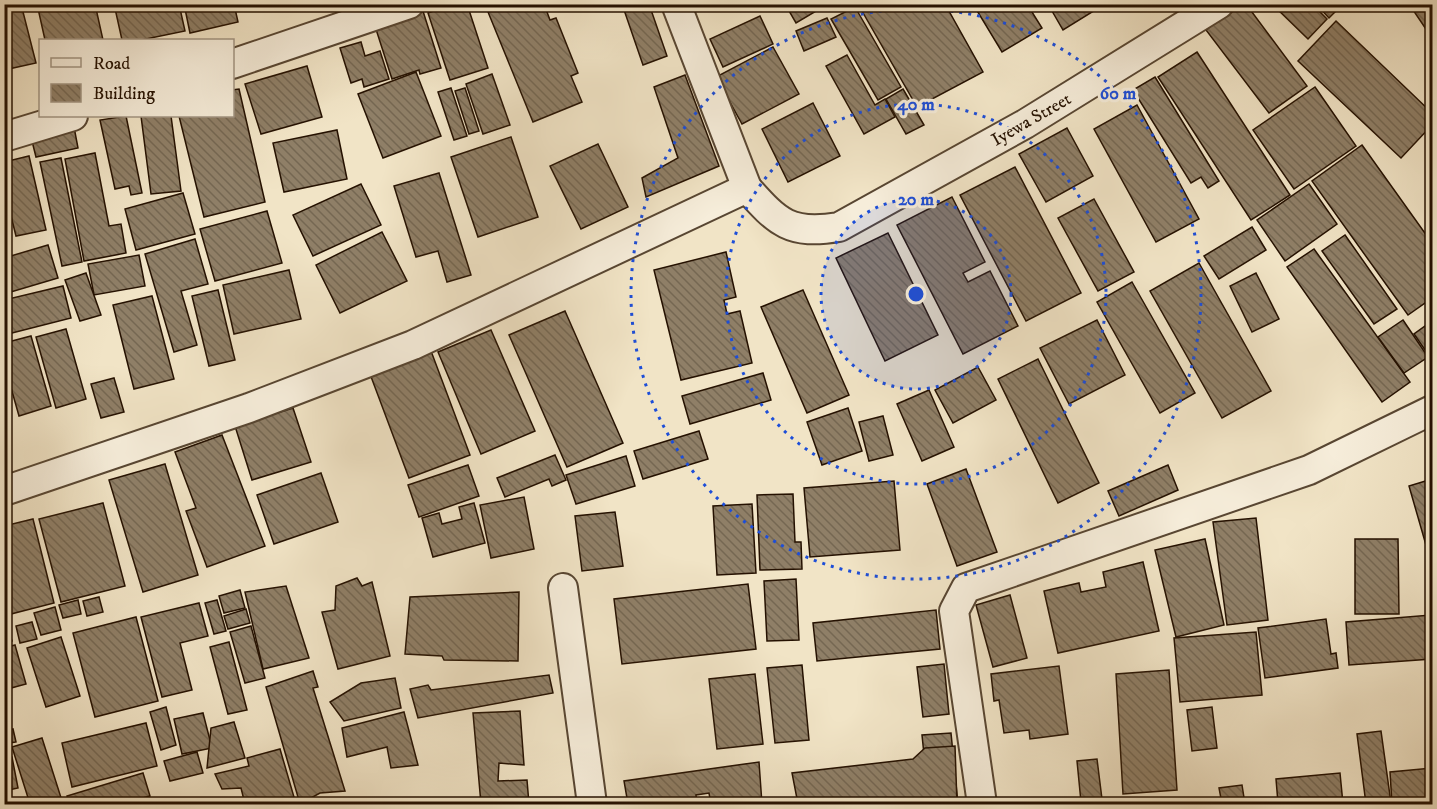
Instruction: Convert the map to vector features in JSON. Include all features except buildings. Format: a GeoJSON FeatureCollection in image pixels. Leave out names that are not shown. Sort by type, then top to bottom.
{"type":"FeatureCollection","features":[{"type":"Feature","properties":{"kind":"street"},"geometry":{"type":"LineString","coordinates":[[234,63],[409,4]]}},
{"type":"Feature","properties":{"kind":"street"},"geometry":{"type":"LineString","coordinates":[[4,491],[249,408],[413,345],[747,188],[676,4]]}},
{"type":"Feature","properties":{"kind":"street","name":"Iyewa Street"},"geometry":{"type":"LineString","coordinates":[[747,188],[770,213],[793,228],[817,231],[839,227],[1025,124],[1220,4]]}},
{"type":"Feature","properties":{"kind":"street"},"geometry":{"type":"LineString","coordinates":[[4,137],[70,117]]}},
{"type":"Feature","properties":{"kind":"street"},"geometry":{"type":"LineString","coordinates":[[982,804],[954,611],[966,588],[1309,470],[1432,410]]}},
{"type":"Feature","properties":{"kind":"street"},"geometry":{"type":"LineString","coordinates":[[563,588],[592,804]]}}]}
